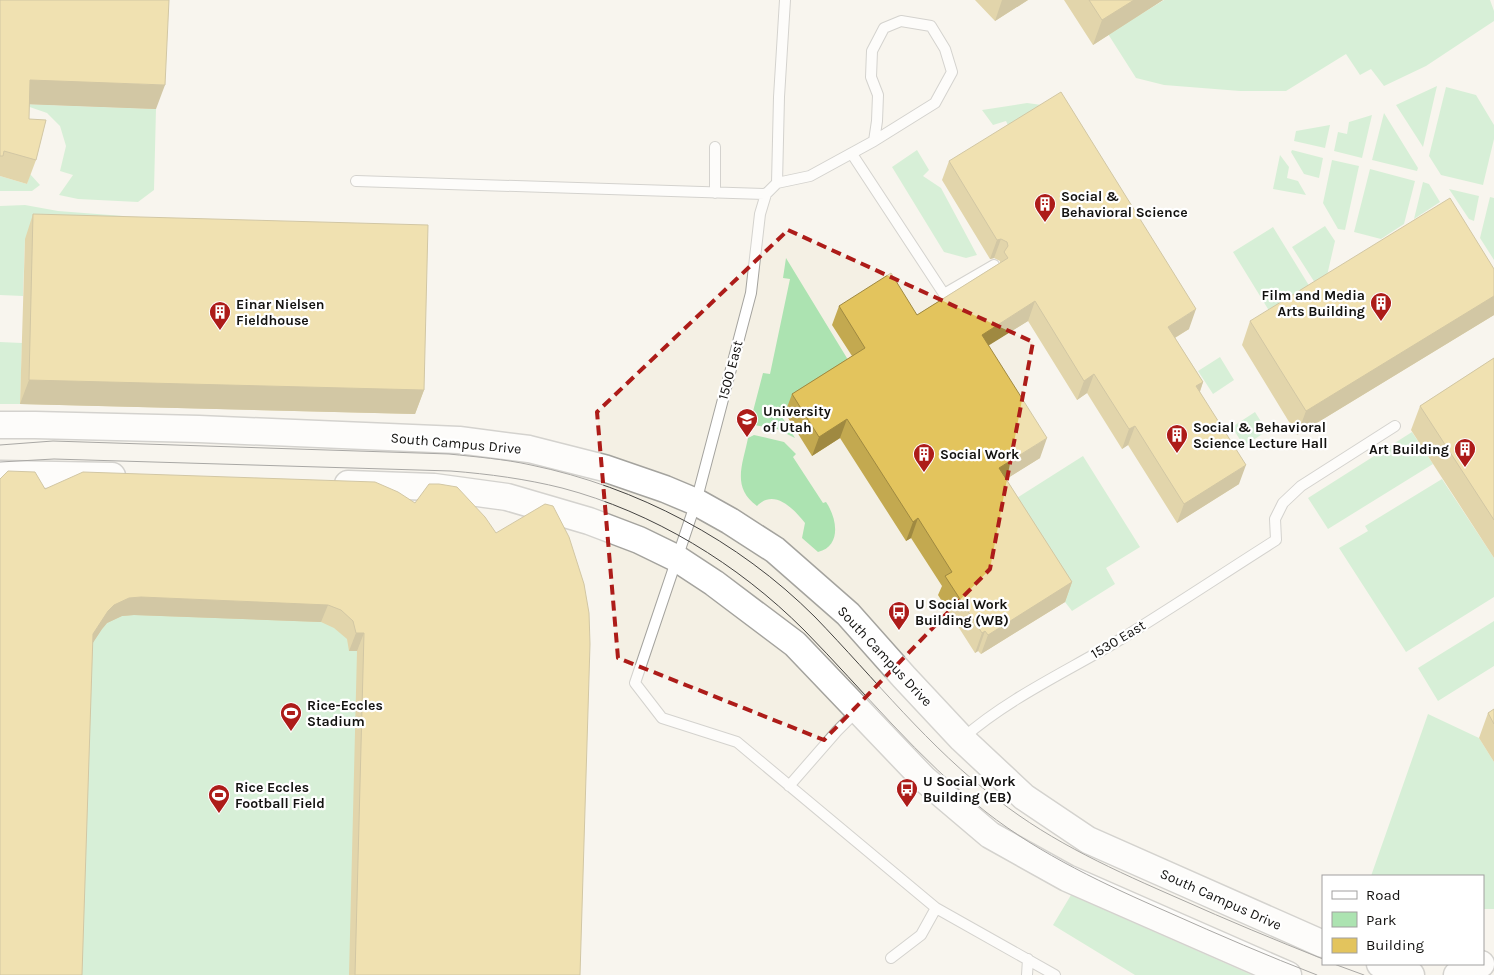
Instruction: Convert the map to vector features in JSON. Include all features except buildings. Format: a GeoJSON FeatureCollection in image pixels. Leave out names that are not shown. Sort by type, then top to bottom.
{"type":"FeatureCollection","features":[{"type":"Feature","properties":{"kind":"street","name":"South Campus Drive"},"geometry":{"type":"LineString","coordinates":[[0,425],[199,429],[459,440],[529,449],[604,468],[665,489],[696,502],[730,521],[774,550],[848,614],[962,739],[1024,797],[1088,840],[1322,944]]}},
{"type":"Feature","properties":{"kind":"street"},"geometry":{"type":"LineString","coordinates":[[0,474],[137,477]]}},
{"type":"Feature","properties":{"kind":"street"},"geometry":{"type":"LineString","coordinates":[[325,484],[434,488],[507,497],[588,521],[639,540],[676,558],[714,582],[795,644],[924,779],[990,835],[1067,878],[1288,975]]}},
{"type":"Feature","properties":{"kind":"street"},"geometry":{"type":"LineString","coordinates":[[1383,965],[1411,975]]}},
{"type":"Feature","properties":{"kind":"street"},"geometry":{"type":"LineString","coordinates":[[1457,975],[1465,968],[1478,965]]}},
{"type":"Feature","properties":{"kind":"lane"},"geometry":{"type":"LineString","coordinates":[[785,0],[779,97],[777,183],[810,176],[852,154],[874,141],[935,103],[952,72],[945,49],[931,26],[901,22],[884,28],[872,51],[871,77],[878,95],[874,141]]}},
{"type":"Feature","properties":{"kind":"lane"},"geometry":{"type":"LineString","coordinates":[[714,193],[715,148]]}},
{"type":"Feature","properties":{"kind":"lane"},"geometry":{"type":"LineString","coordinates":[[852,154],[944,294],[994,264]]}},
{"type":"Feature","properties":{"kind":"lane"},"geometry":{"type":"LineString","coordinates":[[356,181],[766,194]]}},
{"type":"Feature","properties":{"kind":"lane","name":"1500 East"},"geometry":{"type":"LineString","coordinates":[[777,183],[766,194],[760,214],[751,293],[696,502],[634,683],[662,718],[737,742],[789,786]]}},
{"type":"Feature","properties":{"kind":"lane","name":"1530 East"},"geometry":{"type":"LineString","coordinates":[[962,739],[982,721],[1040,684],[1121,639],[1276,540],[1275,519],[1283,503],[1300,486],[1395,426]]}},
{"type":"Feature","properties":{"kind":"lane"},"geometry":{"type":"LineString","coordinates":[[858,711],[837,731],[789,786],[936,908],[1055,975]]}},
{"type":"Feature","properties":{"kind":"lane"},"geometry":{"type":"LineString","coordinates":[[891,958],[921,935],[936,908]]}},
{"type":"Feature","properties":{"kind":"lane"},"geometry":{"type":"LineString","coordinates":[[1027,975],[1028,959]]}},
{"type":"Feature","properties":{"kind":"highlighted area"},"geometry":{"type":"Polygon","coordinates":[[[788,230],[1033,342],[990,569],[824,740],[618,658],[597,412],[788,230]]]}},
{"type":"Feature","properties":{"kind":"shaded area","name":"University of Utah"},"geometry":{"type":"Polygon","coordinates":[[[0,0],[1494,0],[1494,975],[0,975],[0,0]]]}},
{"type":"Feature","properties":{"kind":"green space"},"geometry":{"type":"Polygon","coordinates":[[[1164,0],[1490,0],[1494,11],[1494,21],[1426,66],[1384,86],[1371,69],[1360,75],[1346,54],[1286,91],[1240,91],[1164,85],[1136,78],[1108,34],[1164,0]]]}},
{"type":"Feature","properties":{"kind":"green space"},"geometry":{"type":"Polygon","coordinates":[[[1437,86],[1423,147],[1396,105],[1437,86]]]}},
{"type":"Feature","properties":{"kind":"green space"},"geometry":{"type":"Polygon","coordinates":[[[1446,87],[1476,95],[1494,125],[1494,139],[1483,185],[1441,175],[1429,156],[1446,87]]]}},
{"type":"Feature","properties":{"kind":"green space"},"geometry":{"type":"Polygon","coordinates":[[[1027,103],[1057,107],[1013,136],[1006,121],[993,125],[982,110],[1027,103]]]}},
{"type":"Feature","properties":{"kind":"green space"},"geometry":{"type":"Polygon","coordinates":[[[21,104],[156,109],[154,190],[138,202],[78,199],[59,195],[73,175],[60,171],[66,146],[60,126],[47,113],[21,104]]]}},
{"type":"Feature","properties":{"kind":"green space"},"geometry":{"type":"Polygon","coordinates":[[[1384,113],[1418,168],[1417,171],[1372,160],[1384,113]]]}},
{"type":"Feature","properties":{"kind":"green space"},"geometry":{"type":"Polygon","coordinates":[[[1372,115],[1362,158],[1334,151],[1338,132],[1347,134],[1349,122],[1372,115]]]}},
{"type":"Feature","properties":{"kind":"green space"},"geometry":{"type":"Polygon","coordinates":[[[1330,125],[1325,148],[1294,141],[1296,131],[1330,125]]]}},
{"type":"Feature","properties":{"kind":"green space"},"geometry":{"type":"Polygon","coordinates":[[[917,150],[929,170],[923,176],[941,188],[977,255],[966,258],[944,252],[892,167],[917,150]]]}},
{"type":"Feature","properties":{"kind":"green space"},"geometry":{"type":"Polygon","coordinates":[[[1292,150],[1323,158],[1319,178],[1304,174],[1291,152],[1292,150]]]}},
{"type":"Feature","properties":{"kind":"green space"},"geometry":{"type":"Polygon","coordinates":[[[1280,155],[1289,167],[1287,178],[1298,181],[1306,195],[1273,189],[1280,155]]]}},
{"type":"Feature","properties":{"kind":"green space"},"geometry":{"type":"Polygon","coordinates":[[[1332,160],[1359,166],[1345,230],[1338,229],[1323,203],[1332,160]]]}},
{"type":"Feature","properties":{"kind":"green space"},"geometry":{"type":"Polygon","coordinates":[[[1370,169],[1415,181],[1404,224],[1381,239],[1354,232],[1370,169]]]}},
{"type":"Feature","properties":{"kind":"green space"},"geometry":{"type":"Polygon","coordinates":[[[30,174],[40,185],[32,191],[0,191],[0,176],[27,184],[30,174]]]}},
{"type":"Feature","properties":{"kind":"green space"},"geometry":{"type":"Polygon","coordinates":[[[1423,182],[1429,184],[1440,202],[1414,219],[1423,182]]]}},
{"type":"Feature","properties":{"kind":"green space"},"geometry":{"type":"Polygon","coordinates":[[[1449,189],[1479,196],[1474,221],[1469,219],[1449,189]]]}},
{"type":"Feature","properties":{"kind":"green space"},"geometry":{"type":"Polygon","coordinates":[[[1490,197],[1494,198],[1494,260],[1480,238],[1490,197]]]}},
{"type":"Feature","properties":{"kind":"green space"},"geometry":{"type":"Polygon","coordinates":[[[25,205],[58,211],[123,216],[141,225],[25,239],[23,296],[0,295],[0,206],[25,205]]]}},
{"type":"Feature","properties":{"kind":"green space"},"geometry":{"type":"Polygon","coordinates":[[[1325,226],[1335,241],[1326,280],[1317,286],[1292,247],[1325,226]]]}},
{"type":"Feature","properties":{"kind":"green space"},"geometry":{"type":"Polygon","coordinates":[[[1273,227],[1313,292],[1273,317],[1233,252],[1273,227]]]}},
{"type":"Feature","properties":{"kind":"green space"},"geometry":{"type":"Polygon","coordinates":[[[786,258],[853,368],[779,412],[795,438],[777,429],[754,425],[751,419],[763,373],[770,374],[790,279],[783,278],[786,258]]]}},
{"type":"Feature","properties":{"kind":"green space"},"geometry":{"type":"Polygon","coordinates":[[[0,342],[22,343],[20,404],[0,404],[0,342]]]}},
{"type":"Feature","properties":{"kind":"green space"},"geometry":{"type":"Polygon","coordinates":[[[1220,357],[1234,380],[1213,394],[1198,371],[1220,357]]]}},
{"type":"Feature","properties":{"kind":"green space"},"geometry":{"type":"Polygon","coordinates":[[[1255,412],[1267,431],[1244,446],[1232,427],[1255,412]]]}},
{"type":"Feature","properties":{"kind":"green space"},"geometry":{"type":"Polygon","coordinates":[[[1412,432],[1433,464],[1328,529],[1308,498],[1412,432]]]}},
{"type":"Feature","properties":{"kind":"green space"},"geometry":{"type":"Polygon","coordinates":[[[754,435],[784,442],[796,454],[793,457],[823,503],[826,502],[833,516],[835,523],[834,538],[826,549],[818,552],[802,538],[805,523],[783,502],[770,499],[763,501],[757,506],[749,499],[741,483],[741,475],[748,438],[754,435]]]}},
{"type":"Feature","properties":{"kind":"green space"},"geometry":{"type":"Polygon","coordinates":[[[1083,456],[1140,547],[1106,568],[1115,584],[1072,611],[1065,602],[1009,503],[1083,456]]]}},
{"type":"Feature","properties":{"kind":"green space"},"geometry":{"type":"Polygon","coordinates":[[[1442,479],[1494,558],[1494,597],[1406,652],[1339,548],[1368,531],[1365,526],[1442,479]]]}},
{"type":"Feature","properties":{"kind":"green space","name":"Rice-Eccles Stadium"},"geometry":{"type":"Polygon","coordinates":[[[304,488],[574,975],[0,975],[39,507],[304,488]]]}},
{"type":"Feature","properties":{"kind":"green space"},"geometry":{"type":"Polygon","coordinates":[[[1494,621],[1494,666],[1438,701],[1418,668],[1494,621]]]}},
{"type":"Feature","properties":{"kind":"green space"},"geometry":{"type":"Polygon","coordinates":[[[1428,714],[1479,738],[1494,762],[1494,909],[1484,909],[1484,875],[1371,875],[1428,714]]]}},
{"type":"Feature","properties":{"kind":"green space"},"geometry":{"type":"Polygon","coordinates":[[[1071,895],[1252,975],[1135,975],[1053,925],[1071,895]]]}},
{"type":"Feature","properties":{"kind":"tram line"},"geometry":{"type":"LineString","coordinates":[[0,445],[53,441],[449,454],[531,465],[609,487],[647,502],[684,520],[753,564],[785,589],[815,617],[903,712],[949,758],[998,800],[1041,830],[1109,867],[1215,915],[1322,959]]}},
{"type":"Feature","properties":{"kind":"tram line"},"geometry":{"type":"LineString","coordinates":[[0,462],[54,459],[451,471],[507,477],[562,488],[596,498],[661,526],[692,543],[751,583],[804,630],[937,770],[1007,828],[1075,868],[1122,891],[1317,975]]}},
{"type":"Feature","properties":{"kind":"tram line"},"geometry":{"type":"LineString","coordinates":[[1337,965],[1364,975]]}},
{"type":"Feature","properties":{"kind":"place","name":"Social & Behavioral Science"},"geometry":{"type":"Point","coordinates":[1045,223]}},
{"type":"Feature","properties":{"kind":"place","name":"Film and Media Arts Building"},"geometry":{"type":"Point","coordinates":[1381,322]}},
{"type":"Feature","properties":{"kind":"place","name":"Einar Nielsen Fieldhouse"},"geometry":{"type":"Point","coordinates":[220,331]}},
{"type":"Feature","properties":{"kind":"place","name":"University of Utah"},"geometry":{"type":"Point","coordinates":[747,438]}},
{"type":"Feature","properties":{"kind":"place","name":"Social & Behavioral Science Lecture Hall"},"geometry":{"type":"Point","coordinates":[1177,454]}},
{"type":"Feature","properties":{"kind":"place","name":"Art Building"},"geometry":{"type":"Point","coordinates":[1465,468]}},
{"type":"Feature","properties":{"kind":"place","name":"Social Work"},"geometry":{"type":"Point","coordinates":[924,473]}},
{"type":"Feature","properties":{"kind":"place","name":"U Social Work Building (WB)"},"geometry":{"type":"Point","coordinates":[899,631]}},
{"type":"Feature","properties":{"kind":"place","name":"Rice-Eccles Stadium"},"geometry":{"type":"Point","coordinates":[291,732]}},
{"type":"Feature","properties":{"kind":"place","name":"U Social Work Building (EB)"},"geometry":{"type":"Point","coordinates":[907,808]}},
{"type":"Feature","properties":{"kind":"place","name":"Rice Eccles Football Field"},"geometry":{"type":"Point","coordinates":[219,814]}}]}
